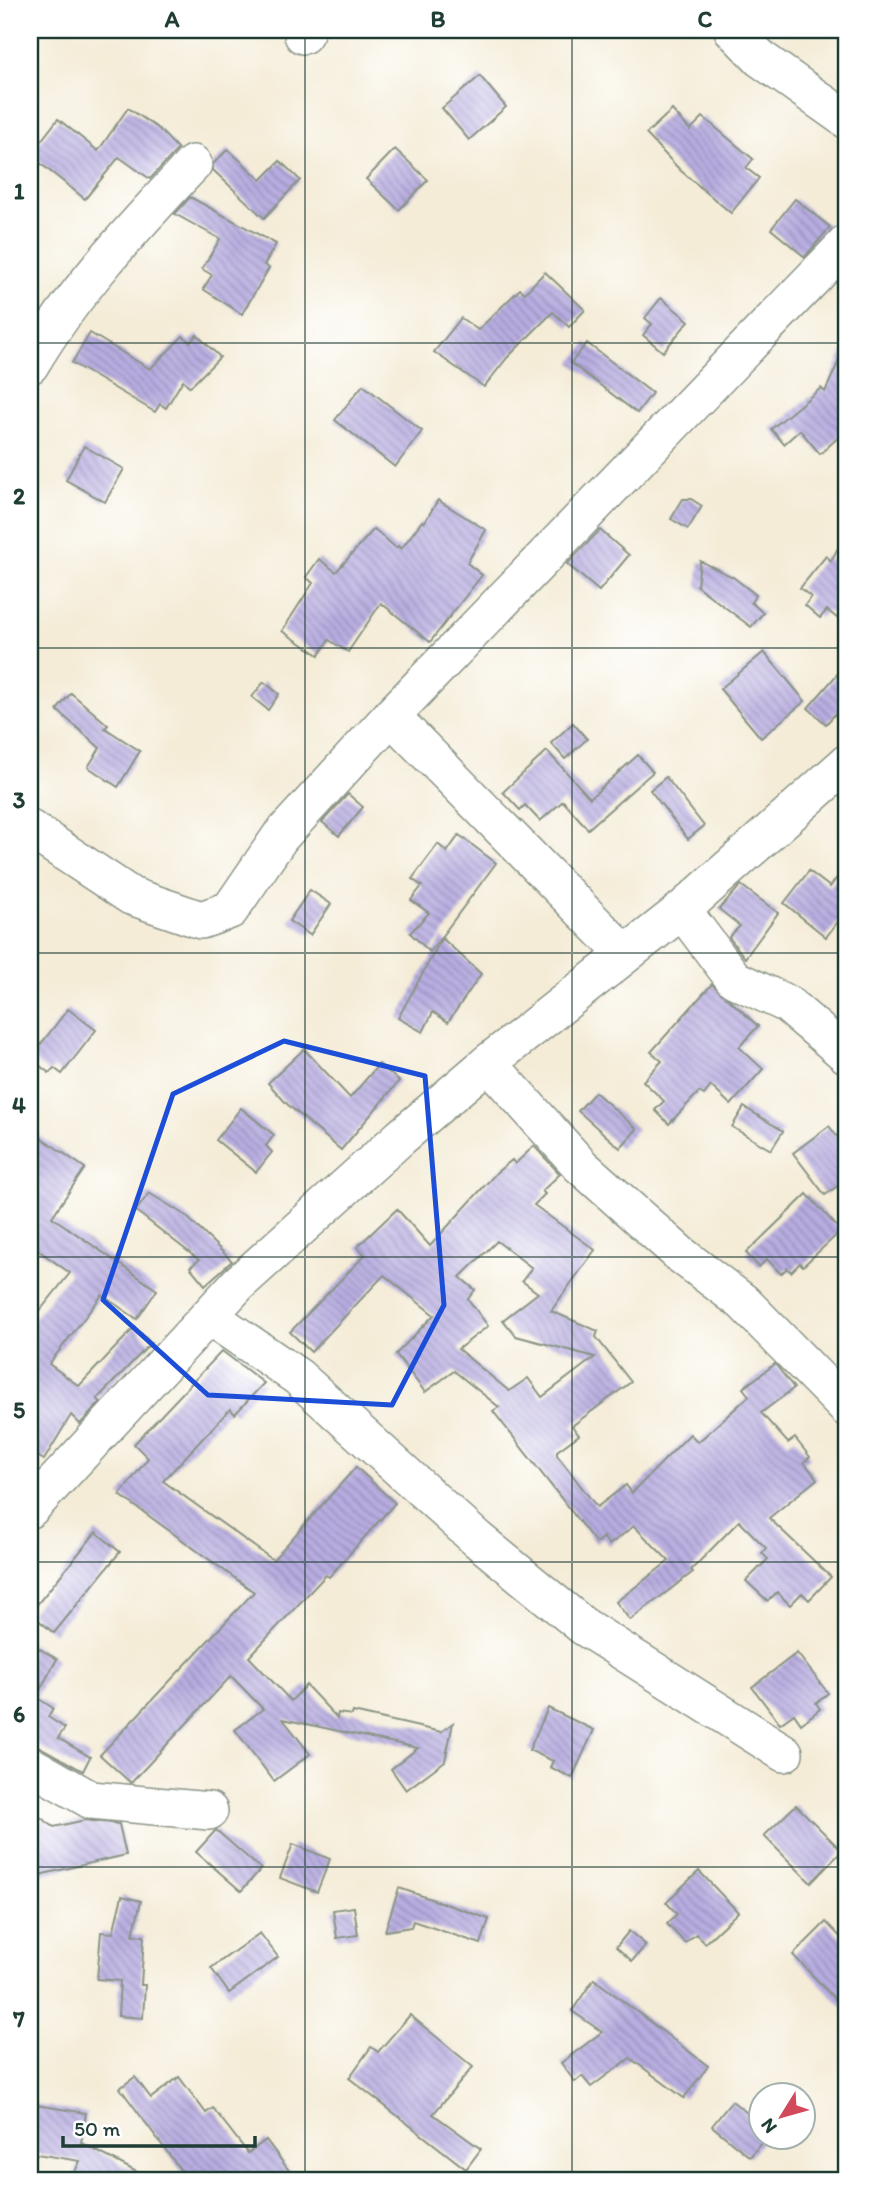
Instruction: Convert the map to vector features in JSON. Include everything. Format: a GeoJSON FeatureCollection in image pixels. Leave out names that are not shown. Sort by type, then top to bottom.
{"type":"FeatureCollection","features":[{"type":"Feature","properties":{"kind":"street"},"geometry":{"type":"LineString","coordinates":[[733,30],[761,59],[847,120]]}},
{"type":"Feature","properties":{"kind":"street"},"geometry":{"type":"LineString","coordinates":[[30,365],[52,327],[115,248],[193,164]]}},
{"type":"Feature","properties":{"kind":"street"},"geometry":{"type":"LineString","coordinates":[[30,829],[131,896],[201,920],[230,910],[266,853],[391,716],[847,243]]}},
{"type":"Feature","properties":{"kind":"street"},"geometry":{"type":"LineString","coordinates":[[391,716],[625,954]]}},
{"type":"Feature","properties":{"kind":"street"},"geometry":{"type":"LineString","coordinates":[[30,1509],[238,1284],[401,1137],[488,1063],[682,910],[847,764]]}},
{"type":"Feature","properties":{"kind":"street"},"geometry":{"type":"LineString","coordinates":[[682,910],[734,979],[787,1004],[847,1055]]}},
{"type":"Feature","properties":{"kind":"street"},"geometry":{"type":"LineString","coordinates":[[488,1063],[581,1166],[681,1255],[743,1301],[847,1408]]}},
{"type":"Feature","properties":{"kind":"street"},"geometry":{"type":"LineString","coordinates":[[209,1316],[298,1377],[477,1539],[583,1626],[784,1753]]}},
{"type":"Feature","properties":{"kind":"street"},"geometry":{"type":"LineString","coordinates":[[30,1765],[91,1800],[209,1811]]}},
{"type":"Feature","properties":{"kind":"highlighted area"},"geometry":{"type":"Polygon","coordinates":[[[284,1041],[425,1076],[444,1305],[392,1405],[208,1395],[103,1300],[173,1094],[284,1041]]]}},
{"type":"Feature","properties":{"kind":"building"},"geometry":{"type":"Polygon","coordinates":[[[480,76],[506,107],[469,140],[442,108],[480,76]]]}},
{"type":"Feature","properties":{"kind":"building"},"geometry":{"type":"Polygon","coordinates":[[[128,108],[159,129],[178,149],[150,179],[119,157],[85,199],[30,155],[58,119],[98,151],[128,108]]]}},
{"type":"Feature","properties":{"kind":"building"},"geometry":{"type":"Polygon","coordinates":[[[672,110],[690,130],[703,117],[753,159],[746,168],[759,178],[731,213],[680,170],[646,134],[672,110]]]}},
{"type":"Feature","properties":{"kind":"building"},"geometry":{"type":"Polygon","coordinates":[[[228,149],[261,180],[280,161],[300,180],[264,218],[213,170],[213,164],[228,149]]]}},
{"type":"Feature","properties":{"kind":"building"},"geometry":{"type":"Polygon","coordinates":[[[395,149],[428,180],[399,210],[366,179],[395,149]]]}},
{"type":"Feature","properties":{"kind":"building"},"geometry":{"type":"Polygon","coordinates":[[[190,197],[276,244],[264,265],[269,268],[242,314],[203,289],[212,275],[202,269],[220,239],[175,214],[190,197]]]}},
{"type":"Feature","properties":{"kind":"building"},"geometry":{"type":"Polygon","coordinates":[[[795,199],[830,227],[805,257],[771,229],[795,199]]]}},
{"type":"Feature","properties":{"kind":"building"},"geometry":{"type":"Polygon","coordinates":[[[545,272],[585,310],[569,327],[553,312],[507,358],[484,387],[434,352],[461,318],[478,330],[520,289],[525,293],[545,272]]]}},
{"type":"Feature","properties":{"kind":"building"},"geometry":{"type":"Polygon","coordinates":[[[661,298],[689,321],[663,352],[643,335],[652,324],[645,318],[661,298]]]}},
{"type":"Feature","properties":{"kind":"building"},"geometry":{"type":"Polygon","coordinates":[[[90,333],[150,369],[183,336],[190,342],[197,335],[220,357],[190,387],[183,380],[166,408],[160,404],[155,412],[72,363],[90,333]]]}},
{"type":"Feature","properties":{"kind":"building"},"geometry":{"type":"Polygon","coordinates":[[[587,343],[652,393],[637,413],[571,363],[587,343]]]}},
{"type":"Feature","properties":{"kind":"building"},"geometry":{"type":"Polygon","coordinates":[[[847,343],[847,426],[843,433],[820,454],[800,430],[784,444],[771,429],[821,388],[825,392],[847,343]]]}},
{"type":"Feature","properties":{"kind":"building"},"geometry":{"type":"Polygon","coordinates":[[[363,385],[422,431],[395,467],[335,420],[363,385]]]}},
{"type":"Feature","properties":{"kind":"building"},"geometry":{"type":"Polygon","coordinates":[[[84,446],[124,469],[105,502],[66,480],[84,446]]]}},
{"type":"Feature","properties":{"kind":"building"},"geometry":{"type":"Polygon","coordinates":[[[683,499],[691,499],[702,506],[688,529],[671,519],[683,499]]]}},
{"type":"Feature","properties":{"kind":"building"},"geometry":{"type":"Polygon","coordinates":[[[438,500],[486,530],[467,563],[482,575],[430,642],[381,603],[348,652],[329,640],[319,655],[282,631],[313,583],[306,577],[319,559],[336,572],[374,529],[396,548],[398,546],[401,549],[422,521],[424,523],[438,500]]]}},
{"type":"Feature","properties":{"kind":"building"},"geometry":{"type":"Polygon","coordinates":[[[600,530],[629,555],[599,591],[567,564],[600,530]]]}},
{"type":"Feature","properties":{"kind":"building"},"geometry":{"type":"Polygon","coordinates":[[[847,531],[847,605],[837,618],[827,610],[820,618],[805,605],[811,597],[800,588],[826,556],[831,561],[847,531]]]}},
{"type":"Feature","properties":{"kind":"building"},"geometry":{"type":"Polygon","coordinates":[[[700,561],[733,577],[756,595],[751,602],[763,613],[751,627],[697,586],[700,561]]]}},
{"type":"Feature","properties":{"kind":"building"},"geometry":{"type":"Polygon","coordinates":[[[764,652],[805,701],[761,738],[720,689],[764,652]]]}},
{"type":"Feature","properties":{"kind":"building"},"geometry":{"type":"Polygon","coordinates":[[[847,663],[847,701],[826,724],[808,708],[847,663]]]}},
{"type":"Feature","properties":{"kind":"building"},"geometry":{"type":"Polygon","coordinates":[[[264,682],[279,694],[268,710],[252,697],[264,682]]]}},
{"type":"Feature","properties":{"kind":"building"},"geometry":{"type":"Polygon","coordinates":[[[71,693],[108,725],[105,728],[140,751],[118,787],[88,767],[100,748],[57,710],[71,693]]]}},
{"type":"Feature","properties":{"kind":"building"},"geometry":{"type":"Polygon","coordinates":[[[573,723],[587,739],[565,759],[551,743],[573,723]]]}},
{"type":"Feature","properties":{"kind":"building"},"geometry":{"type":"Polygon","coordinates":[[[547,751],[590,798],[638,755],[653,772],[588,829],[563,801],[540,821],[525,805],[520,810],[503,792],[547,751]]]}},
{"type":"Feature","properties":{"kind":"building"},"geometry":{"type":"Polygon","coordinates":[[[666,777],[704,826],[688,839],[650,790],[666,777]]]}},
{"type":"Feature","properties":{"kind":"building"},"geometry":{"type":"Polygon","coordinates":[[[348,794],[363,807],[339,836],[322,822],[348,794]]]}},
{"type":"Feature","properties":{"kind":"building"},"geometry":{"type":"Polygon","coordinates":[[[459,835],[496,863],[430,952],[410,933],[429,913],[411,900],[422,886],[412,879],[438,844],[447,852],[459,835]]]}},
{"type":"Feature","properties":{"kind":"building"},"geometry":{"type":"Polygon","coordinates":[[[847,864],[847,910],[826,937],[784,903],[809,871],[830,887],[847,864]]]}},
{"type":"Feature","properties":{"kind":"building"},"geometry":{"type":"Polygon","coordinates":[[[741,885],[778,913],[745,958],[729,937],[740,926],[719,909],[741,885]]]}},
{"type":"Feature","properties":{"kind":"building"},"geometry":{"type":"Polygon","coordinates":[[[310,890],[331,904],[310,935],[289,921],[310,890]]]}},
{"type":"Feature","properties":{"kind":"building"},"geometry":{"type":"Polygon","coordinates":[[[442,938],[481,974],[448,1022],[433,1012],[423,1032],[398,1018],[442,938]]]}},
{"type":"Feature","properties":{"kind":"building"},"geometry":{"type":"Polygon","coordinates":[[[712,984],[758,1026],[739,1047],[763,1069],[731,1105],[711,1086],[704,1095],[699,1092],[669,1124],[655,1110],[664,1101],[643,1081],[662,1061],[651,1052],[712,984]]]}},
{"type":"Feature","properties":{"kind":"building"},"geometry":{"type":"Polygon","coordinates":[[[68,1009],[96,1030],[62,1074],[54,1068],[49,1073],[30,1058],[68,1009]]]}},
{"type":"Feature","properties":{"kind":"building"},"geometry":{"type":"Polygon","coordinates":[[[304,1049],[350,1098],[379,1064],[399,1081],[341,1150],[287,1104],[268,1083],[304,1049]]]}},
{"type":"Feature","properties":{"kind":"building"},"geometry":{"type":"Polygon","coordinates":[[[595,1092],[637,1129],[620,1148],[578,1111],[595,1092]]]}},
{"type":"Feature","properties":{"kind":"building"},"geometry":{"type":"Polygon","coordinates":[[[744,1107],[783,1131],[771,1150],[732,1127],[744,1107]]]}},
{"type":"Feature","properties":{"kind":"building"},"geometry":{"type":"Polygon","coordinates":[[[241,1108],[274,1135],[266,1146],[272,1152],[256,1172],[216,1140],[241,1108]]]}},
{"type":"Feature","properties":{"kind":"building"},"geometry":{"type":"Polygon","coordinates":[[[829,1126],[839,1139],[847,1132],[847,1179],[825,1195],[793,1153],[829,1126]]]}},
{"type":"Feature","properties":{"kind":"building"},"geometry":{"type":"Polygon","coordinates":[[[30,1130],[85,1168],[52,1217],[157,1290],[137,1319],[102,1295],[49,1364],[79,1386],[135,1327],[151,1343],[97,1399],[101,1402],[80,1424],[71,1415],[44,1460],[30,1452],[30,1323],[70,1273],[32,1246],[30,1250],[30,1130]]]}},
{"type":"Feature","properties":{"kind":"building"},"geometry":{"type":"Polygon","coordinates":[[[534,1146],[560,1174],[542,1191],[545,1194],[534,1205],[595,1250],[551,1311],[598,1331],[596,1337],[631,1382],[572,1426],[579,1435],[557,1451],[557,1455],[597,1507],[626,1485],[632,1493],[690,1434],[698,1442],[749,1396],[743,1388],[775,1364],[794,1388],[761,1413],[788,1443],[795,1438],[810,1457],[804,1462],[817,1479],[769,1518],[831,1577],[809,1600],[802,1593],[790,1605],[777,1592],[768,1601],[746,1581],[768,1559],[762,1553],[766,1548],[739,1521],[691,1570],[693,1572],[630,1620],[616,1602],[669,1561],[634,1526],[609,1545],[603,1537],[596,1543],[493,1411],[499,1407],[454,1371],[425,1392],[396,1354],[434,1315],[384,1275],[311,1352],[290,1332],[365,1255],[357,1247],[397,1209],[430,1246],[497,1172],[512,1160],[515,1164],[534,1146]],[[497,1241],[460,1277],[475,1290],[468,1299],[488,1326],[458,1349],[509,1391],[528,1378],[542,1397],[595,1357],[516,1336],[503,1320],[538,1293],[522,1281],[532,1268],[497,1241]]]}},
{"type":"Feature","properties":{"kind":"building"},"geometry":{"type":"Polygon","coordinates":[[[149,1193],[185,1215],[232,1261],[205,1285],[190,1267],[199,1260],[136,1211],[149,1193]]]}},
{"type":"Feature","properties":{"kind":"building"},"geometry":{"type":"Polygon","coordinates":[[[807,1194],[841,1231],[803,1266],[800,1263],[791,1272],[787,1268],[781,1274],[767,1259],[759,1267],[746,1253],[807,1194]]]}},
{"type":"Feature","properties":{"kind":"building"},"geometry":{"type":"Polygon","coordinates":[[[222,1351],[264,1383],[235,1414],[230,1409],[163,1481],[273,1560],[356,1467],[395,1503],[329,1577],[326,1575],[249,1657],[291,1701],[306,1685],[337,1718],[338,1713],[352,1715],[353,1712],[441,1732],[453,1723],[445,1761],[406,1790],[391,1769],[418,1748],[283,1719],[310,1754],[274,1781],[235,1730],[263,1709],[231,1676],[131,1783],[100,1755],[254,1592],[120,1495],[148,1458],[134,1444],[222,1351]]]}},
{"type":"Feature","properties":{"kind":"building"},"geometry":{"type":"Polygon","coordinates":[[[96,1532],[120,1552],[54,1633],[30,1613],[96,1532]]]}},
{"type":"Feature","properties":{"kind":"building"},"geometry":{"type":"Polygon","coordinates":[[[30,1643],[57,1659],[36,1697],[53,1708],[48,1717],[65,1728],[58,1738],[90,1757],[83,1771],[30,1744],[30,1643]]]}},
{"type":"Feature","properties":{"kind":"building"},"geometry":{"type":"Polygon","coordinates":[[[797,1653],[828,1693],[816,1703],[820,1709],[801,1724],[794,1714],[780,1724],[752,1687],[797,1653]]]}},
{"type":"Feature","properties":{"kind":"building"},"geometry":{"type":"Polygon","coordinates":[[[548,1708],[594,1730],[572,1778],[550,1767],[553,1761],[529,1750],[548,1708]]]}},
{"type":"Feature","properties":{"kind":"building"},"geometry":{"type":"Polygon","coordinates":[[[796,1805],[842,1851],[811,1883],[764,1836],[796,1805]]]}},
{"type":"Feature","properties":{"kind":"building"},"geometry":{"type":"Polygon","coordinates":[[[30,1810],[54,1827],[85,1820],[119,1824],[126,1855],[30,1877],[30,1810]]]}},
{"type":"Feature","properties":{"kind":"building"},"geometry":{"type":"Polygon","coordinates":[[[216,1830],[261,1869],[241,1891],[196,1852],[216,1830]]]}},
{"type":"Feature","properties":{"kind":"building"},"geometry":{"type":"Polygon","coordinates":[[[293,1844],[330,1859],[317,1892],[280,1878],[293,1844]]]}},
{"type":"Feature","properties":{"kind":"building"},"geometry":{"type":"Polygon","coordinates":[[[699,1871],[738,1912],[705,1943],[696,1934],[685,1943],[667,1924],[677,1914],[666,1902],[699,1871]]]}},
{"type":"Feature","properties":{"kind":"building"},"geometry":{"type":"Polygon","coordinates":[[[399,1888],[489,1919],[481,1944],[413,1921],[411,1927],[385,1931],[399,1888]]]}},
{"type":"Feature","properties":{"kind":"building"},"geometry":{"type":"Polygon","coordinates":[[[122,1896],[141,1901],[133,1935],[144,1936],[141,1985],[145,1985],[143,2018],[118,2016],[120,1981],[97,1979],[101,1932],[113,1933],[122,1896]]]}},
{"type":"Feature","properties":{"kind":"building"},"geometry":{"type":"Polygon","coordinates":[[[354,1907],[358,1935],[337,1938],[333,1910],[354,1907]]]}},
{"type":"Feature","properties":{"kind":"building"},"geometry":{"type":"Polygon","coordinates":[[[826,1922],[847,1944],[847,2012],[793,1955],[826,1922]]]}},
{"type":"Feature","properties":{"kind":"building"},"geometry":{"type":"Polygon","coordinates":[[[629,1931],[646,1945],[632,1961],[616,1947],[629,1931]]]}},
{"type":"Feature","properties":{"kind":"building"},"geometry":{"type":"Polygon","coordinates":[[[260,1933],[278,1957],[229,1993],[211,1968],[260,1933]]]}},
{"type":"Feature","properties":{"kind":"building"},"geometry":{"type":"Polygon","coordinates":[[[594,1979],[708,2066],[684,2098],[630,2058],[591,2087],[582,2076],[575,2082],[561,2063],[602,2032],[572,2011],[594,1979]]]}},
{"type":"Feature","properties":{"kind":"building"},"geometry":{"type":"Polygon","coordinates":[[[410,2015],[473,2067],[433,2114],[481,2149],[466,2169],[349,2078],[371,2047],[378,2052],[410,2015]]]}},
{"type":"Feature","properties":{"kind":"building"},"geometry":{"type":"Polygon","coordinates":[[[135,2077],[151,2098],[179,2077],[206,2113],[213,2108],[248,2153],[266,2140],[296,2180],[188,2180],[120,2088],[135,2077]]]}},
{"type":"Feature","properties":{"kind":"building"},"geometry":{"type":"Polygon","coordinates":[[[732,2101],[748,2114],[748,2150],[756,2150],[750,2157],[712,2126],[732,2101]]]}},
{"type":"Feature","properties":{"kind":"building"},"geometry":{"type":"Polygon","coordinates":[[[30,2104],[86,2113],[81,2143],[152,2180],[71,2180],[80,2161],[30,2153],[30,2104]]]}}]}
